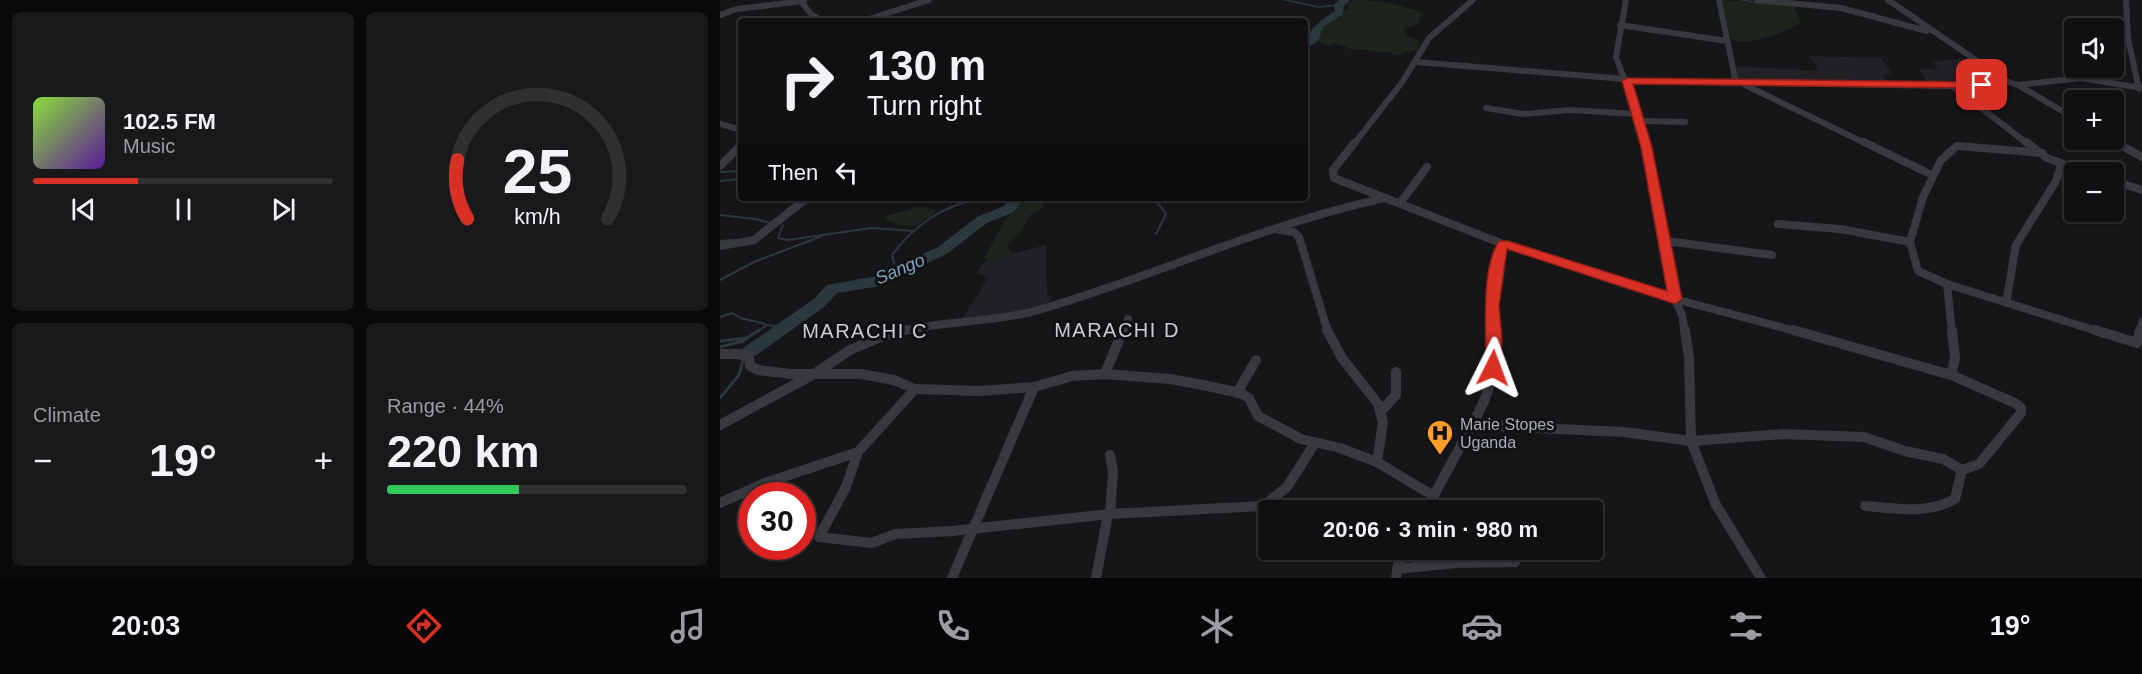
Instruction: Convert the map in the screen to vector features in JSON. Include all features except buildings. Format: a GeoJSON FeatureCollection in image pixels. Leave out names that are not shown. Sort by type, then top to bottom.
{"type":"FeatureCollection","features":[{"type":"Feature","properties":{"kind":"street"},"geometry":{"type":"LineString","coordinates":[[872,18],[929,0]]}},
{"type":"Feature","properties":{"kind":"street"},"geometry":{"type":"LineString","coordinates":[[1472,426],[1624,432],[1691,441],[1782,434],[1821,437],[1864,436],[1905,451],[1943,459],[1962,470],[1979,464],[2021,413],[2021,408],[1951,375],[1880,353],[1675,299],[1503,244],[1339,180],[1332,174],[1352,144],[1403,81],[1429,38],[1473,0]]}},
{"type":"Feature","properties":{"kind":"street"},"geometry":{"type":"LineString","coordinates":[[1626,0],[1616,57],[1639,117],[1666,241],[1675,299],[1682,315],[1687,344],[1691,441],[1716,505],[1761,578]]}},
{"type":"Feature","properties":{"kind":"street"},"geometry":{"type":"LineString","coordinates":[[1719,0],[1739,84],[1932,175]]}},
{"type":"Feature","properties":{"kind":"street"},"geometry":{"type":"LineString","coordinates":[[1757,0],[1820,5],[1862,12],[1935,34]]}},
{"type":"Feature","properties":{"kind":"street"},"geometry":{"type":"LineString","coordinates":[[1809,0],[1820,5]]}},
{"type":"Feature","properties":{"kind":"street"},"geometry":{"type":"LineString","coordinates":[[1888,0],[2008,82],[2018,85],[2064,112]]}},
{"type":"Feature","properties":{"kind":"street"},"geometry":{"type":"LineString","coordinates":[[2018,85],[2089,79],[2140,88],[2128,38],[2126,0]]}},
{"type":"Feature","properties":{"kind":"street"},"geometry":{"type":"LineString","coordinates":[[720,15],[737,9],[804,1],[803,4],[815,18]]}},
{"type":"Feature","properties":{"kind":"street"},"geometry":{"type":"LineString","coordinates":[[1620,25],[1727,41]]}},
{"type":"Feature","properties":{"kind":"street"},"geometry":{"type":"LineString","coordinates":[[1416,62],[1626,80],[1739,84],[1953,86],[2008,82]]}},
{"type":"Feature","properties":{"kind":"street"},"geometry":{"type":"LineString","coordinates":[[1953,86],[2042,153],[2064,166]]}},
{"type":"Feature","properties":{"kind":"street"},"geometry":{"type":"LineString","coordinates":[[1486,108],[1523,114],[1570,110],[1685,122]]}},
{"type":"Feature","properties":{"kind":"street"},"geometry":{"type":"LineString","coordinates":[[720,124],[738,129]]}},
{"type":"Feature","properties":{"kind":"street"},"geometry":{"type":"LineString","coordinates":[[2042,153],[1957,146],[1941,160],[1932,175],[1910,242],[1918,271],[1947,284],[2139,344],[2142,322]]}},
{"type":"Feature","properties":{"kind":"street"},"geometry":{"type":"LineString","coordinates":[[2124,147],[2142,157]]}},
{"type":"Feature","properties":{"kind":"street"},"geometry":{"type":"LineString","coordinates":[[720,166],[738,148]]}},
{"type":"Feature","properties":{"kind":"street"},"geometry":{"type":"LineString","coordinates":[[2006,303],[2016,245],[2056,180],[2061,165]]}},
{"type":"Feature","properties":{"kind":"street"},"geometry":{"type":"LineString","coordinates":[[1400,203],[1427,167]]}},
{"type":"Feature","properties":{"kind":"street"},"geometry":{"type":"LineString","coordinates":[[2124,184],[2142,190]]}},
{"type":"Feature","properties":{"kind":"street"},"geometry":{"type":"LineString","coordinates":[[720,425],[814,374],[850,350],[883,336],[906,330],[1031,312],[1338,208],[1385,198]]}},
{"type":"Feature","properties":{"kind":"street"},"geometry":{"type":"LineString","coordinates":[[720,246],[754,240],[804,201]]}},
{"type":"Feature","properties":{"kind":"street"},"geometry":{"type":"LineString","coordinates":[[1778,224],[1840,229],[1910,242]]}},
{"type":"Feature","properties":{"kind":"street"},"geometry":{"type":"LineString","coordinates":[[1276,229],[1294,232],[1299,237],[1324,325],[1342,358],[1377,404],[1382,428],[1377,462]]}},
{"type":"Feature","properties":{"kind":"street"},"geometry":{"type":"LineString","coordinates":[[1666,241],[1772,255]]}},
{"type":"Feature","properties":{"kind":"street"},"geometry":{"type":"LineString","coordinates":[[1430,500],[1486,400],[1492,380],[1495,340],[1492,306],[1503,244]]}},
{"type":"Feature","properties":{"kind":"street"},"geometry":{"type":"LineString","coordinates":[[1947,284],[1955,358],[1951,375]]}},
{"type":"Feature","properties":{"kind":"street"},"geometry":{"type":"LineString","coordinates":[[1105,374],[1128,319]]}},
{"type":"Feature","properties":{"kind":"street"},"geometry":{"type":"LineString","coordinates":[[720,354],[739,354],[749,358],[750,366],[758,370],[814,374],[861,374],[894,380],[915,389],[978,391],[1034,387],[1072,376],[1105,374],[1170,379],[1237,393],[1249,398],[1258,417],[1315,443],[1340,448],[1377,462],[1432,495]]}},
{"type":"Feature","properties":{"kind":"street"},"geometry":{"type":"LineString","coordinates":[[1237,393],[1256,360]]}},
{"type":"Feature","properties":{"kind":"street"},"geometry":{"type":"LineString","coordinates":[[1380,412],[1393,402],[1396,396],[1398,390],[1396,372]]}},
{"type":"Feature","properties":{"kind":"street"},"geometry":{"type":"LineString","coordinates":[[952,578],[1034,387]]}},
{"type":"Feature","properties":{"kind":"street"},"geometry":{"type":"LineString","coordinates":[[915,389],[858,452],[846,487],[819,537],[872,543],[895,534],[1109,514],[1263,506],[1276,500],[1287,489],[1315,443]]}},
{"type":"Feature","properties":{"kind":"street"},"geometry":{"type":"LineString","coordinates":[[720,503],[765,483],[858,452]]}},
{"type":"Feature","properties":{"kind":"street"},"geometry":{"type":"LineString","coordinates":[[1096,578],[1109,514],[1113,471],[1110,455]]}},
{"type":"Feature","properties":{"kind":"street"},"geometry":{"type":"LineString","coordinates":[[1865,506],[1913,508],[1946,506],[1955,500],[1962,470]]}},
{"type":"Feature","properties":{"kind":"street"},"geometry":{"type":"LineString","coordinates":[[1397,573],[1456,563],[1515,562]]}},
{"type":"Feature","properties":{"kind":"shaded area"},"geometry":{"type":"Polygon","coordinates":[[[1354,0],[1390,3],[1421,12],[1419,23],[1404,29],[1406,36],[1419,41],[1418,50],[1393,55],[1390,52],[1348,49],[1333,43],[1332,46],[1315,39],[1328,22],[1349,8],[1347,4],[1354,0]]]}},
{"type":"Feature","properties":{"kind":"shaded area"},"geometry":{"type":"Polygon","coordinates":[[[1722,0],[1794,4],[1800,23],[1767,37],[1748,41],[1731,40],[1722,0]]]}},
{"type":"Feature","properties":{"kind":"shaded area"},"geometry":{"type":"Polygon","coordinates":[[[1809,56],[1881,58],[1893,75],[1883,75],[1887,83],[1739,80],[1735,66],[1817,71],[1816,65],[1809,56]]]}},
{"type":"Feature","properties":{"kind":"shaded area"},"geometry":{"type":"Polygon","coordinates":[[[1968,58],[2002,81],[1929,84],[1918,69],[1938,70],[1933,62],[1968,58]]]}},
{"type":"Feature","properties":{"kind":"shaded area"},"geometry":{"type":"Polygon","coordinates":[[[1044,201],[1043,207],[1029,216],[1023,228],[1008,243],[1007,248],[1012,251],[1008,256],[990,261],[984,258],[1008,216],[1021,203],[1044,201]]]}},
{"type":"Feature","properties":{"kind":"shaded area"},"geometry":{"type":"Polygon","coordinates":[[[919,207],[936,210],[927,218],[910,226],[899,225],[884,219],[886,216],[919,207]]]}},
{"type":"Feature","properties":{"kind":"shaded area"},"geometry":{"type":"Polygon","coordinates":[[[1046,245],[1047,296],[1051,296],[1050,305],[1031,310],[962,319],[988,278],[977,272],[986,260],[1046,245]]]}},
{"type":"Feature","properties":{"kind":"waterway"},"geometry":{"type":"LineString","coordinates":[[1285,0],[1319,7],[1339,5]]}},
{"type":"Feature","properties":{"kind":"waterway","name":"Sango"},"geometry":{"type":"LineString","coordinates":[[1308,44],[1313,40],[1320,24],[1340,12],[1339,5],[1345,0]]}},
{"type":"Feature","properties":{"kind":"waterway"},"geometry":{"type":"LineString","coordinates":[[1742,0],[1756,2]]}},
{"type":"Feature","properties":{"kind":"waterway"},"geometry":{"type":"LineString","coordinates":[[720,172],[738,171]]}},
{"type":"Feature","properties":{"kind":"waterway"},"geometry":{"type":"LineString","coordinates":[[720,181],[738,179]]}},
{"type":"Feature","properties":{"kind":"waterway"},"geometry":{"type":"LineString","coordinates":[[914,231],[941,212],[969,201]]}},
{"type":"Feature","properties":{"kind":"waterway","name":"Sango"},"geometry":{"type":"LineString","coordinates":[[749,352],[819,303],[832,289],[875,282],[943,250],[982,220],[1009,209],[1015,201]]}},
{"type":"Feature","properties":{"kind":"waterway"},"geometry":{"type":"LineString","coordinates":[[1156,201],[1166,214],[1156,234]]}},
{"type":"Feature","properties":{"kind":"waterway"},"geometry":{"type":"LineString","coordinates":[[720,215],[771,223]]}},
{"type":"Feature","properties":{"kind":"waterway"},"geometry":{"type":"LineString","coordinates":[[783,225],[778,238],[788,240],[871,228],[914,231]]}},
{"type":"Feature","properties":{"kind":"waterway"},"geometry":{"type":"LineString","coordinates":[[901,269],[895,267],[892,255],[914,231]]}},
{"type":"Feature","properties":{"kind":"waterway"},"geometry":{"type":"LineString","coordinates":[[720,280],[754,262],[822,236]]}},
{"type":"Feature","properties":{"kind":"waterway"},"geometry":{"type":"LineString","coordinates":[[720,241],[733,240]]}},
{"type":"Feature","properties":{"kind":"waterway"},"geometry":{"type":"LineString","coordinates":[[720,317],[732,313],[741,318],[765,324]]}},
{"type":"Feature","properties":{"kind":"waterway"},"geometry":{"type":"LineString","coordinates":[[757,332],[767,325],[786,328]]}},
{"type":"Feature","properties":{"kind":"waterway"},"geometry":{"type":"LineString","coordinates":[[720,347],[743,341],[759,330]]}},
{"type":"Feature","properties":{"kind":"waterway"},"geometry":{"type":"LineString","coordinates":[[720,341],[747,338]]}},
{"type":"Feature","properties":{"kind":"waterway","name":"Sango"},"geometry":{"type":"LineString","coordinates":[[720,398],[739,375],[743,360]]}},
{"type":"Feature","properties":{"kind":"place","name":"Marie Stopes Uganda"},"geometry":{"type":"Point","coordinates":[1440,456]}},
{"type":"Feature","properties":{"kind":"district","name":"MARACHI D"},"geometry":{"type":"Point","coordinates":[1117,330]}},
{"type":"Feature","properties":{"kind":"district","name":"MARACHI C"},"geometry":{"type":"Point","coordinates":[865,331]}},
{"type":"Feature","properties":{"kind":"route"},"geometry":{"type":"LineString","coordinates":[[1493,368],[1495,340],[1492,306],[1503,244],[1675,299],[1647,147],[1627,81],[1982,85]]}}]}
